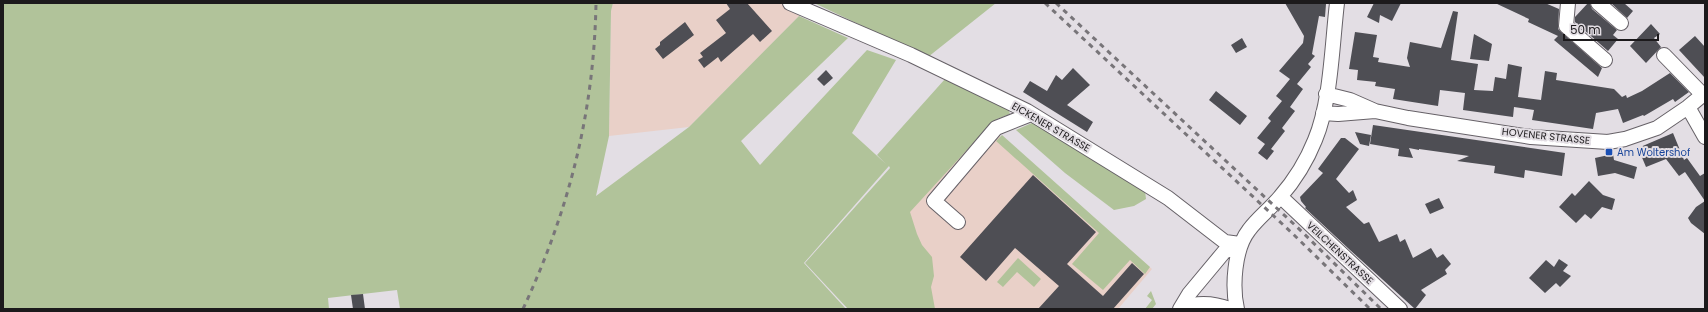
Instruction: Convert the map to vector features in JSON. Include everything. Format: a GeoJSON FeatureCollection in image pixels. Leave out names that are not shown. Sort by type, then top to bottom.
{"type":"FeatureCollection","features":[{"type":"Feature","properties":{"kind":"street","name":"EICKENER STRASSE"},"geometry":{"type":"LineString","coordinates":[[790,3],[930,64],[1030,114],[1168,198],[1225,242],[1240,244]]}},
{"type":"Feature","properties":{"kind":"street"},"geometry":{"type":"LineString","coordinates":[[1237,309],[1234,296],[1235,276],[1240,244],[1249,230],[1281,197],[1300,169],[1315,141],[1323,113],[1337,3]]}},
{"type":"Feature","properties":{"kind":"street"},"geometry":{"type":"LineString","coordinates":[[1568,3],[1566,26],[1605,60]]}},
{"type":"Feature","properties":{"kind":"street"},"geometry":{"type":"LineString","coordinates":[[1598,3],[1621,24]]}},
{"type":"Feature","properties":{"kind":"street"},"geometry":{"type":"LineString","coordinates":[[1664,55],[1704,94]]}},
{"type":"Feature","properties":{"kind":"street","name":"HOVENER STRASSE"},"geometry":{"type":"LineString","coordinates":[[1326,94],[1350,100],[1375,111]]}},
{"type":"Feature","properties":{"kind":"street","name":"HOVENER STRASSE"},"geometry":{"type":"LineString","coordinates":[[1323,113],[1338,114],[1375,111],[1531,137],[1608,142],[1625,139],[1657,128],[1688,108],[1704,94]]}},
{"type":"Feature","properties":{"kind":"street"},"geometry":{"type":"LineString","coordinates":[[1688,108],[1705,137]]}},
{"type":"Feature","properties":{"kind":"street"},"geometry":{"type":"LineString","coordinates":[[958,222],[934,200],[996,128],[1030,114]]}},
{"type":"Feature","properties":{"kind":"street","name":"VEILCHENSTRASSE"},"geometry":{"type":"LineString","coordinates":[[1281,197],[1400,309]]}},
{"type":"Feature","properties":{"kind":"street"},"geometry":{"type":"LineString","coordinates":[[1181,308],[1189,294],[1224,252],[1240,244]]}},
{"type":"Feature","properties":{"kind":"street"},"geometry":{"type":"LineString","coordinates":[[1181,308],[1191,304],[1200,303],[1230,309]]}},
{"type":"Feature","properties":{"kind":"shaded area"},"geometry":{"type":"Polygon","coordinates":[[[613,3],[812,3],[689,127],[609,136],[611,11],[613,3]]]}},
{"type":"Feature","properties":{"kind":"shaded area"},"geometry":{"type":"Polygon","coordinates":[[[987,125],[1152,269],[1118,309],[860,309],[836,273],[987,125]]]}},
{"type":"Feature","properties":{"kind":"green space"},"geometry":{"type":"Polygon","coordinates":[[[3,3],[613,3],[611,11],[609,136],[596,196],[689,127],[799,16],[848,38],[741,141],[760,165],[867,50],[896,60],[852,133],[886,164],[877,155],[945,79],[1008,108],[1010,114],[997,119],[988,127],[910,212],[922,245],[932,257],[934,276],[931,287],[935,309],[848,309],[805,263],[890,168],[889,166],[804,263],[846,309],[400,309],[397,290],[328,298],[329,309],[3,309],[3,3]]]}},
{"type":"Feature","properties":{"kind":"green space"},"geometry":{"type":"Polygon","coordinates":[[[814,3],[996,3],[928,57],[814,3]]]}},
{"type":"Feature","properties":{"kind":"green space"},"geometry":{"type":"Polygon","coordinates":[[[1034,122],[1145,191],[1146,199],[1134,206],[1114,210],[1065,173],[1016,130],[1034,122]]]}},
{"type":"Feature","properties":{"kind":"green space"},"geometry":{"type":"Polygon","coordinates":[[[1002,135],[1150,267],[1145,274],[1130,260],[1103,290],[1072,264],[1099,233],[996,141],[1002,135]]]}},
{"type":"Feature","properties":{"kind":"green space"},"geometry":{"type":"Polygon","coordinates":[[[1018,258],[1041,279],[1034,287],[1017,272],[1003,287],[997,282],[1018,258]]]}},
{"type":"Feature","properties":{"kind":"green space"},"geometry":{"type":"Polygon","coordinates":[[[1151,291],[1156,304],[1152,309],[1145,309],[1152,300],[1147,296],[1151,291]]]}},
{"type":"Feature","properties":{"kind":"building"},"geometry":{"type":"Polygon","coordinates":[[[726,3],[747,3],[772,31],[760,42],[753,34],[721,62],[718,57],[704,68],[698,60],[703,57],[700,53],[726,33],[716,20],[730,9],[726,3]]]}},
{"type":"Feature","properties":{"kind":"building"},"geometry":{"type":"Polygon","coordinates":[[[1285,3],[1326,4],[1325,17],[1319,16],[1312,54],[1315,56],[1308,64],[1311,67],[1297,84],[1303,89],[1290,107],[1295,111],[1282,128],[1285,131],[1271,149],[1274,151],[1267,160],[1258,153],[1265,144],[1257,138],[1271,121],[1268,118],[1282,101],[1276,96],[1290,79],[1279,71],[1303,43],[1304,36],[1285,3]]]}},
{"type":"Feature","properties":{"kind":"building"},"geometry":{"type":"Polygon","coordinates":[[[1374,3],[1401,3],[1392,21],[1380,15],[1379,23],[1367,17],[1374,3]]]}},
{"type":"Feature","properties":{"kind":"building"},"geometry":{"type":"Polygon","coordinates":[[[1495,3],[1545,3],[1559,9],[1558,29],[1602,68],[1598,77],[1554,40],[1558,36],[1528,22],[1529,19],[1495,3]]]}},
{"type":"Feature","properties":{"kind":"building"},"geometry":{"type":"Polygon","coordinates":[[[1588,3],[1590,3],[1592,9],[1617,30],[1613,35],[1618,39],[1608,51],[1575,22],[1575,17],[1588,3]]]}},
{"type":"Feature","properties":{"kind":"building"},"geometry":{"type":"Polygon","coordinates":[[[1611,3],[1624,3],[1633,11],[1627,18],[1611,3]]]}},
{"type":"Feature","properties":{"kind":"building"},"geometry":{"type":"Polygon","coordinates":[[[1453,11],[1458,12],[1451,60],[1478,64],[1474,90],[1493,91],[1495,77],[1506,79],[1508,64],[1522,67],[1518,97],[1541,100],[1545,71],[1557,73],[1556,80],[1614,89],[1622,97],[1626,95],[1627,98],[1642,91],[1670,73],[1689,92],[1675,102],[1673,99],[1644,116],[1643,115],[1623,123],[1618,109],[1596,113],[1593,129],[1532,120],[1534,110],[1514,107],[1513,117],[1463,110],[1465,93],[1440,90],[1438,106],[1393,99],[1395,89],[1375,86],[1376,82],[1357,80],[1358,70],[1349,69],[1355,32],[1377,35],[1373,57],[1379,58],[1378,62],[1410,67],[1407,58],[1410,42],[1441,48],[1453,11]]]}},
{"type":"Feature","properties":{"kind":"building"},"geometry":{"type":"Polygon","coordinates":[[[685,22],[694,35],[663,59],[655,49],[660,45],[660,42],[685,22]]]}},
{"type":"Feature","properties":{"kind":"building"},"geometry":{"type":"Polygon","coordinates":[[[1651,24],[1660,34],[1654,38],[1661,47],[1646,63],[1630,46],[1651,24]]]}},
{"type":"Feature","properties":{"kind":"building"},"geometry":{"type":"Polygon","coordinates":[[[1474,34],[1492,44],[1489,61],[1470,59],[1474,34]]]}},
{"type":"Feature","properties":{"kind":"building"},"geometry":{"type":"Polygon","coordinates":[[[1695,36],[1705,47],[1705,78],[1679,50],[1695,36]]]}},
{"type":"Feature","properties":{"kind":"building"},"geometry":{"type":"Polygon","coordinates":[[[1242,38],[1247,47],[1236,53],[1231,45],[1242,38]]]}},
{"type":"Feature","properties":{"kind":"building"},"geometry":{"type":"Polygon","coordinates":[[[1073,68],[1090,85],[1067,105],[1093,122],[1087,132],[1023,92],[1030,81],[1047,91],[1056,75],[1062,80],[1073,68]]]}},
{"type":"Feature","properties":{"kind":"building"},"geometry":{"type":"Polygon","coordinates":[[[826,70],[833,78],[824,86],[817,79],[826,70]]]}},
{"type":"Feature","properties":{"kind":"building"},"geometry":{"type":"Polygon","coordinates":[[[1216,91],[1247,116],[1240,125],[1209,100],[1216,91]]]}},
{"type":"Feature","properties":{"kind":"building"},"geometry":{"type":"Polygon","coordinates":[[[1373,125],[1565,153],[1562,176],[1525,170],[1524,178],[1494,173],[1495,166],[1457,161],[1469,156],[1419,149],[1409,148],[1413,158],[1398,156],[1399,149],[1370,144],[1373,125]]]}},
{"type":"Feature","properties":{"kind":"building"},"geometry":{"type":"Polygon","coordinates":[[[1355,132],[1371,135],[1369,146],[1360,144],[1355,132]]]}},
{"type":"Feature","properties":{"kind":"building"},"geometry":{"type":"Polygon","coordinates":[[[1673,133],[1684,160],[1687,158],[1700,176],[1705,173],[1705,201],[1685,172],[1679,176],[1666,159],[1646,167],[1638,148],[1673,133]]]}},
{"type":"Feature","properties":{"kind":"building"},"geometry":{"type":"Polygon","coordinates":[[[1341,138],[1345,138],[1359,149],[1336,179],[1349,193],[1353,190],[1357,200],[1346,207],[1364,224],[1369,222],[1379,242],[1397,234],[1400,242],[1405,239],[1413,258],[1431,248],[1437,258],[1443,254],[1451,264],[1445,270],[1447,274],[1421,290],[1426,295],[1415,309],[1305,208],[1306,207],[1301,201],[1300,197],[1323,173],[1318,169],[1341,138]]]}},
{"type":"Feature","properties":{"kind":"building"},"geometry":{"type":"Polygon","coordinates":[[[1613,154],[1614,160],[1637,167],[1634,179],[1615,173],[1598,176],[1595,158],[1613,154]]]}},
{"type":"Feature","properties":{"kind":"building"},"geometry":{"type":"Polygon","coordinates":[[[1033,175],[1096,232],[1067,264],[1103,296],[1132,263],[1144,274],[1113,309],[1038,309],[1059,286],[1015,248],[986,281],[960,257],[1033,175]]]}},
{"type":"Feature","properties":{"kind":"building"},"geometry":{"type":"Polygon","coordinates":[[[1589,181],[1603,195],[1615,199],[1612,210],[1602,207],[1591,219],[1585,214],[1576,223],[1559,207],[1572,193],[1575,196],[1589,181]]]}},
{"type":"Feature","properties":{"kind":"building"},"geometry":{"type":"Polygon","coordinates":[[[1439,198],[1444,208],[1430,214],[1425,204],[1439,198]]]}},
{"type":"Feature","properties":{"kind":"building"},"geometry":{"type":"Polygon","coordinates":[[[1705,201],[1705,234],[1691,223],[1688,218],[1696,207],[1705,201]]]}},
{"type":"Feature","properties":{"kind":"building"},"geometry":{"type":"Polygon","coordinates":[[[1559,259],[1568,265],[1563,271],[1571,276],[1560,287],[1556,283],[1545,293],[1529,278],[1546,260],[1554,267],[1559,259]]]}},
{"type":"Feature","properties":{"kind":"building"},"geometry":{"type":"Polygon","coordinates":[[[363,294],[365,309],[353,309],[351,295],[363,294]]]}},
{"type":"Feature","properties":{"kind":"railway"},"geometry":{"type":"LineString","coordinates":[[523,309],[554,235],[576,160],[590,83],[596,3]]}},
{"type":"Feature","properties":{"kind":"railway"},"geometry":{"type":"LineString","coordinates":[[1045,3],[1292,233],[1370,309]]}},
{"type":"Feature","properties":{"kind":"railway"},"geometry":{"type":"LineString","coordinates":[[1056,3],[1297,227],[1381,309]]}},
{"type":"Feature","properties":{"kind":"place","name":"Am Woltershof"},"geometry":{"type":"Point","coordinates":[1609,152]}}]}
